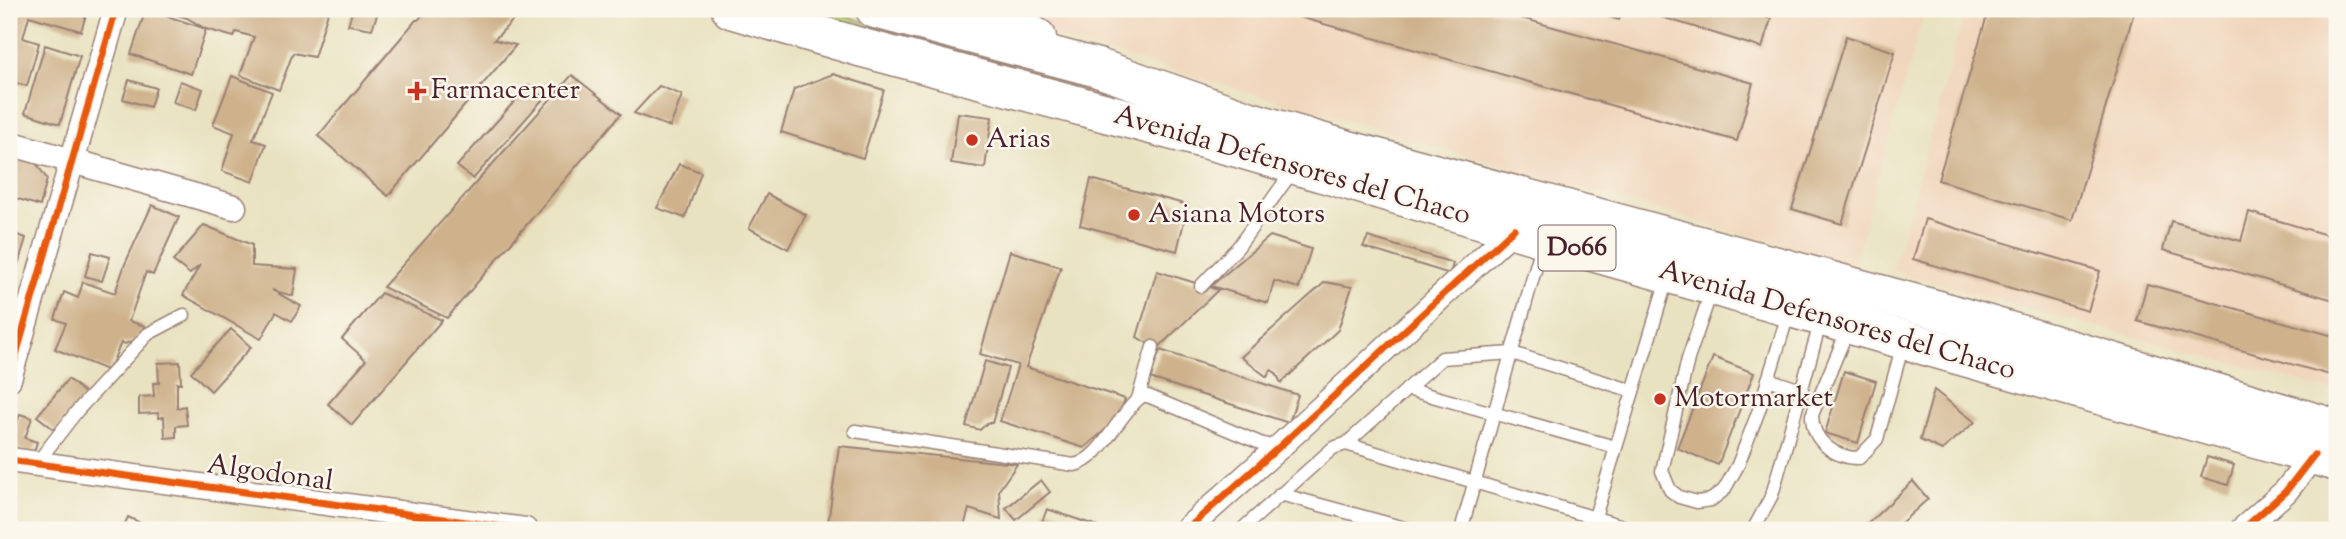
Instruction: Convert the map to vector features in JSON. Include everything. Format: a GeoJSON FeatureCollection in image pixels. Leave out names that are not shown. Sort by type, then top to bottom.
{"type":"FeatureCollection","features":[{"type":"Feature","properties":{"kind":"highway"},"geometry":{"type":"LineString","coordinates":[[756,11],[801,13],[815,9]]}},
{"type":"Feature","properties":{"kind":"highway","name":"Avenida Defensores del Chaco"},"geometry":{"type":"LineString","coordinates":[[875,9],[1085,65],[1250,121],[1844,307],[2330,449]]}},
{"type":"Feature","properties":{"kind":"highway"},"geometry":{"type":"LineString","coordinates":[[988,9],[1085,65]]}},
{"type":"Feature","properties":{"kind":"highway","name":"Avenida Defensores del Chaco"},"geometry":{"type":"LineString","coordinates":[[756,11],[863,48],[1296,166],[1714,286],[1844,307],[1904,340],[2088,391],[2330,449]]}},
{"type":"Feature","properties":{"kind":"highway"},"geometry":{"type":"LineString","coordinates":[[1659,271],[1683,262],[2053,363],[2088,391]]}},
{"type":"Feature","properties":{"kind":"street"},"geometry":{"type":"LineString","coordinates":[[9,379],[117,9]]}},
{"type":"Feature","properties":{"kind":"street"},"geometry":{"type":"LineString","coordinates":[[9,143],[234,207]]}},
{"type":"Feature","properties":{"kind":"street"},"geometry":{"type":"LineString","coordinates":[[1186,530],[1529,234]]}},
{"type":"Feature","properties":{"kind":"street"},"geometry":{"type":"LineString","coordinates":[[2242,530],[2330,449]]}},
{"type":"Feature","properties":{"kind":"street","name":"Algodonal"},"geometry":{"type":"LineString","coordinates":[[9,460],[525,530]]}},
{"type":"Feature","properties":{"kind":"lane"},"geometry":{"type":"LineString","coordinates":[[1201,286],[1238,247],[1296,166]]}},
{"type":"Feature","properties":{"kind":"lane"},"geometry":{"type":"LineString","coordinates":[[1461,530],[1512,353],[1529,234]]}},
{"type":"Feature","properties":{"kind":"lane"},"geometry":{"type":"LineString","coordinates":[[1591,530],[1633,391],[1659,271]]}},
{"type":"Feature","properties":{"kind":"lane"},"geometry":{"type":"LineString","coordinates":[[1714,286],[1688,359],[1661,471],[1670,490],[1679,497],[1697,502],[1711,500],[1724,490],[1738,465],[1768,379],[1844,307]]}},
{"type":"Feature","properties":{"kind":"lane"},"geometry":{"type":"LineString","coordinates":[[1844,307],[1812,415],[1812,427],[1831,451],[1848,458],[1858,458],[1877,439],[1904,340]]}},
{"type":"Feature","properties":{"kind":"lane"},"geometry":{"type":"LineString","coordinates":[[1753,530],[1772,495],[1801,390],[1844,307]]}},
{"type":"Feature","properties":{"kind":"lane"},"geometry":{"type":"LineString","coordinates":[[36,464],[77,411],[148,334],[184,315]]}},
{"type":"Feature","properties":{"kind":"lane"},"geometry":{"type":"LineString","coordinates":[[1138,399],[1153,347]]}},
{"type":"Feature","properties":{"kind":"lane"},"geometry":{"type":"LineString","coordinates":[[1241,530],[1333,448],[1346,444],[1441,358],[1512,353],[1633,391]]}},
{"type":"Feature","properties":{"kind":"lane"},"geometry":{"type":"LineString","coordinates":[[1768,379],[1801,390]]}},
{"type":"Feature","properties":{"kind":"lane"},"geometry":{"type":"LineString","coordinates":[[1407,389],[1615,447]]}},
{"type":"Feature","properties":{"kind":"lane"},"geometry":{"type":"LineString","coordinates":[[855,431],[1074,465],[1081,464],[1090,457],[1138,399],[1148,396],[1278,448]]}},
{"type":"Feature","properties":{"kind":"lane"},"geometry":{"type":"LineString","coordinates":[[1346,444],[1636,530]]}},
{"type":"Feature","properties":{"kind":"lane"},"geometry":{"type":"LineString","coordinates":[[1280,494],[1412,530]]}},
{"type":"Feature","properties":{"kind":"shaded area"},"geometry":{"type":"Polygon","coordinates":[[[959,9],[1925,9],[1853,266],[959,9]]]}},
{"type":"Feature","properties":{"kind":"shaded area"},"geometry":{"type":"Polygon","coordinates":[[[1966,9],[2337,9],[2337,392],[1892,271],[1966,9]]]}},
{"type":"Feature","properties":{"kind":"green space"},"geometry":{"type":"Polygon","coordinates":[[[830,11],[1634,244],[827,18],[825,13],[830,11]]]}},
{"type":"Feature","properties":{"kind":"building"},"geometry":{"type":"Polygon","coordinates":[[[9,9],[88,9],[81,31],[29,16],[23,38],[39,43],[27,86],[9,81],[9,9]]]}},
{"type":"Feature","properties":{"kind":"building"},"geometry":{"type":"Polygon","coordinates":[[[146,9],[206,29],[191,74],[131,54],[146,9]]]}},
{"type":"Feature","properties":{"kind":"building"},"geometry":{"type":"Polygon","coordinates":[[[158,9],[329,9],[314,57],[293,53],[279,90],[240,75],[254,37],[236,32],[234,37],[206,29],[187,18],[158,9]]]}},
{"type":"Feature","properties":{"kind":"building"},"geometry":{"type":"Polygon","coordinates":[[[353,9],[379,9],[372,29],[348,25],[353,9]]]}},
{"type":"Feature","properties":{"kind":"building","name":"Farmacenter"},"geometry":{"type":"Polygon","coordinates":[[[429,9],[501,9],[519,14],[494,40],[516,45],[388,196],[318,136],[416,20],[429,9]]]}},
{"type":"Feature","properties":{"kind":"building"},"geometry":{"type":"Polygon","coordinates":[[[1271,9],[1489,9],[1753,83],[1737,141],[1271,9]]]}},
{"type":"Feature","properties":{"kind":"building"},"geometry":{"type":"Polygon","coordinates":[[[1586,9],[1622,9],[1619,20],[1586,9]]]}},
{"type":"Feature","properties":{"kind":"building"},"geometry":{"type":"Polygon","coordinates":[[[1636,9],[1739,9],[1771,19],[1762,48],[1636,9]]]}},
{"type":"Feature","properties":{"kind":"building"},"geometry":{"type":"Polygon","coordinates":[[[1989,9],[2135,9],[2072,220],[1938,180],[1989,9]]]}},
{"type":"Feature","properties":{"kind":"building"},"geometry":{"type":"Polygon","coordinates":[[[1846,36],[1895,52],[1842,224],[1792,209],[1846,36]]]}},
{"type":"Feature","properties":{"kind":"building"},"geometry":{"type":"Polygon","coordinates":[[[45,45],[80,56],[60,124],[25,113],[45,45]]]}},
{"type":"Feature","properties":{"kind":"building"},"geometry":{"type":"Polygon","coordinates":[[[833,74],[884,90],[863,158],[781,132],[794,89],[833,74]]]}},
{"type":"Feature","properties":{"kind":"building"},"geometry":{"type":"Polygon","coordinates":[[[572,75],[621,114],[447,318],[383,287],[572,75]]]}},
{"type":"Feature","properties":{"kind":"building"},"geometry":{"type":"Polygon","coordinates":[[[232,76],[272,92],[253,140],[266,144],[253,182],[222,171],[234,133],[213,125],[232,76]]]}},
{"type":"Feature","properties":{"kind":"building"},"geometry":{"type":"Polygon","coordinates":[[[129,80],[156,88],[150,107],[123,99],[129,80]]]}},
{"type":"Feature","properties":{"kind":"building"},"geometry":{"type":"Polygon","coordinates":[[[180,81],[203,89],[196,110],[173,102],[180,81]]]}},
{"type":"Feature","properties":{"kind":"building"},"geometry":{"type":"Polygon","coordinates":[[[529,85],[544,98],[473,179],[457,166],[529,85]]]}},
{"type":"Feature","properties":{"kind":"building"},"geometry":{"type":"Polygon","coordinates":[[[659,86],[682,95],[670,127],[634,113],[659,86]]]}},
{"type":"Feature","properties":{"kind":"building","name":"Arias"},"geometry":{"type":"Polygon","coordinates":[[[958,113],[992,117],[985,168],[951,163],[958,113]]]}},
{"type":"Feature","properties":{"kind":"building"},"geometry":{"type":"Polygon","coordinates":[[[9,155],[36,163],[47,179],[40,206],[9,196],[9,155]]]}},
{"type":"Feature","properties":{"kind":"building"},"geometry":{"type":"Polygon","coordinates":[[[679,164],[701,172],[685,218],[657,208],[679,164]]]}},
{"type":"Feature","properties":{"kind":"building","name":"Asiana Motors"},"geometry":{"type":"Polygon","coordinates":[[[1091,179],[1188,205],[1177,251],[1080,225],[1091,179]]]}},
{"type":"Feature","properties":{"kind":"building"},"geometry":{"type":"Polygon","coordinates":[[[767,194],[806,215],[788,249],[749,228],[767,194]]]}},
{"type":"Feature","properties":{"kind":"building"},"geometry":{"type":"Polygon","coordinates":[[[152,205],[179,217],[153,275],[146,272],[129,321],[145,326],[135,340],[125,344],[121,342],[109,371],[55,349],[66,323],[55,319],[64,292],[78,298],[83,282],[115,293],[152,205]]]}},
{"type":"Feature","properties":{"kind":"building"},"geometry":{"type":"Polygon","coordinates":[[[2249,212],[2337,238],[2337,301],[2163,250],[2171,221],[2241,241],[2249,212]]]}},
{"type":"Feature","properties":{"kind":"building"},"geometry":{"type":"Polygon","coordinates":[[[1925,219],[2100,271],[2088,311],[1913,259],[1925,219]]]}},
{"type":"Feature","properties":{"kind":"building"},"geometry":{"type":"Polygon","coordinates":[[[204,225],[252,245],[252,266],[297,269],[293,296],[272,290],[301,306],[292,321],[276,312],[261,339],[183,295],[200,265],[190,274],[173,261],[204,225]]]}},
{"type":"Feature","properties":{"kind":"building"},"geometry":{"type":"Polygon","coordinates":[[[9,232],[26,238],[14,278],[9,276],[9,232]]]}},
{"type":"Feature","properties":{"kind":"building"},"geometry":{"type":"Polygon","coordinates":[[[1270,236],[1311,249],[1299,288],[1274,281],[1268,303],[1211,286],[1270,236]]]}},
{"type":"Feature","properties":{"kind":"building"},"geometry":{"type":"Polygon","coordinates":[[[1368,237],[1453,263],[1450,274],[1363,247],[1368,237]]]}},
{"type":"Feature","properties":{"kind":"building"},"geometry":{"type":"Polygon","coordinates":[[[1010,251],[1061,267],[1026,367],[1125,399],[1118,419],[1084,448],[1000,421],[1018,365],[980,354],[1010,251]]]}},
{"type":"Feature","properties":{"kind":"building"},"geometry":{"type":"Polygon","coordinates":[[[92,252],[110,257],[102,281],[85,276],[92,252]]]}},
{"type":"Feature","properties":{"kind":"building"},"geometry":{"type":"Polygon","coordinates":[[[1157,271],[1218,290],[1157,349],[1137,337],[1157,271]]]}},
{"type":"Feature","properties":{"kind":"building"},"geometry":{"type":"Polygon","coordinates":[[[1325,282],[1352,287],[1338,330],[1281,383],[1276,373],[1271,370],[1267,377],[1241,357],[1325,282]]]}},
{"type":"Feature","properties":{"kind":"building"},"geometry":{"type":"Polygon","coordinates":[[[2147,284],[2337,337],[2337,377],[2137,321],[2147,284]]]}},
{"type":"Feature","properties":{"kind":"building"},"geometry":{"type":"Polygon","coordinates":[[[381,293],[442,320],[352,425],[328,404],[366,360],[342,339],[381,293]]]}},
{"type":"Feature","properties":{"kind":"building"},"geometry":{"type":"Polygon","coordinates":[[[231,329],[251,347],[211,391],[191,372],[231,329]]]}},
{"type":"Feature","properties":{"kind":"building"},"geometry":{"type":"Polygon","coordinates":[[[1160,350],[1298,395],[1289,423],[1150,378],[1160,350]]]}},
{"type":"Feature","properties":{"kind":"building"},"geometry":{"type":"Polygon","coordinates":[[[1713,357],[1754,373],[1718,465],[1677,448],[1713,357]]]}},
{"type":"Feature","properties":{"kind":"building"},"geometry":{"type":"Polygon","coordinates":[[[985,361],[1008,368],[992,423],[987,423],[980,430],[966,426],[985,361]]]}},
{"type":"Feature","properties":{"kind":"building"},"geometry":{"type":"Polygon","coordinates":[[[180,362],[181,383],[177,383],[177,408],[185,406],[187,425],[176,426],[176,437],[165,438],[164,417],[159,418],[158,413],[139,414],[139,397],[154,396],[153,383],[159,383],[158,363],[180,362]]]}},
{"type":"Feature","properties":{"kind":"building"},"geometry":{"type":"Polygon","coordinates":[[[1844,371],[1876,381],[1858,443],[1825,433],[1844,371]]]}},
{"type":"Feature","properties":{"kind":"building"},"geometry":{"type":"Polygon","coordinates":[[[68,379],[86,394],[56,431],[37,416],[68,379]]]}},
{"type":"Feature","properties":{"kind":"building"},"geometry":{"type":"Polygon","coordinates":[[[1934,390],[1975,422],[1942,450],[1920,440],[1934,390]]]}},
{"type":"Feature","properties":{"kind":"building"},"geometry":{"type":"Polygon","coordinates":[[[20,414],[32,418],[25,438],[37,442],[33,455],[9,446],[20,414]]]}},
{"type":"Feature","properties":{"kind":"building"},"geometry":{"type":"Polygon","coordinates":[[[839,446],[1017,464],[999,490],[1001,519],[969,509],[963,530],[827,530],[839,446]]]}},
{"type":"Feature","properties":{"kind":"building"},"geometry":{"type":"Polygon","coordinates":[[[2207,457],[2234,465],[2228,485],[2201,477],[2207,457]]]}},
{"type":"Feature","properties":{"kind":"building"},"geometry":{"type":"Polygon","coordinates":[[[1041,480],[1050,492],[1016,520],[1006,508],[1041,480]]]}},
{"type":"Feature","properties":{"kind":"building"},"geometry":{"type":"Polygon","coordinates":[[[1913,481],[1928,499],[1893,530],[1861,530],[1913,481]]]}},
{"type":"Feature","properties":{"kind":"building"},"geometry":{"type":"Polygon","coordinates":[[[1047,509],[1097,526],[1096,530],[1039,530],[1047,509]]]}},
{"type":"Feature","properties":{"kind":"building"},"geometry":{"type":"Polygon","coordinates":[[[128,517],[155,530],[122,530],[128,517]]]}},
{"type":"Feature","properties":{"kind":"cycle path"},"geometry":{"type":"LineString","coordinates":[[9,379],[116,9]]}},
{"type":"Feature","properties":{"kind":"cycle path"},"geometry":{"type":"LineString","coordinates":[[1186,530],[1514,229]]}},
{"type":"Feature","properties":{"kind":"cycle path"},"geometry":{"type":"LineString","coordinates":[[2242,530],[2286,491],[2314,455]]}},
{"type":"Feature","properties":{"kind":"cycle path"},"geometry":{"type":"LineString","coordinates":[[9,460],[525,530]]}},
{"type":"Feature","properties":{"kind":"place","name":"Farmacenter"},"geometry":{"type":"Point","coordinates":[417,91]}},
{"type":"Feature","properties":{"kind":"place","name":"Arias"},"geometry":{"type":"Point","coordinates":[972,140]}},
{"type":"Feature","properties":{"kind":"place","name":"Asiana Motors"},"geometry":{"type":"Point","coordinates":[1134,215]}},
{"type":"Feature","properties":{"kind":"place","name":"Motormarket"},"geometry":{"type":"Point","coordinates":[1660,399]}}]}
